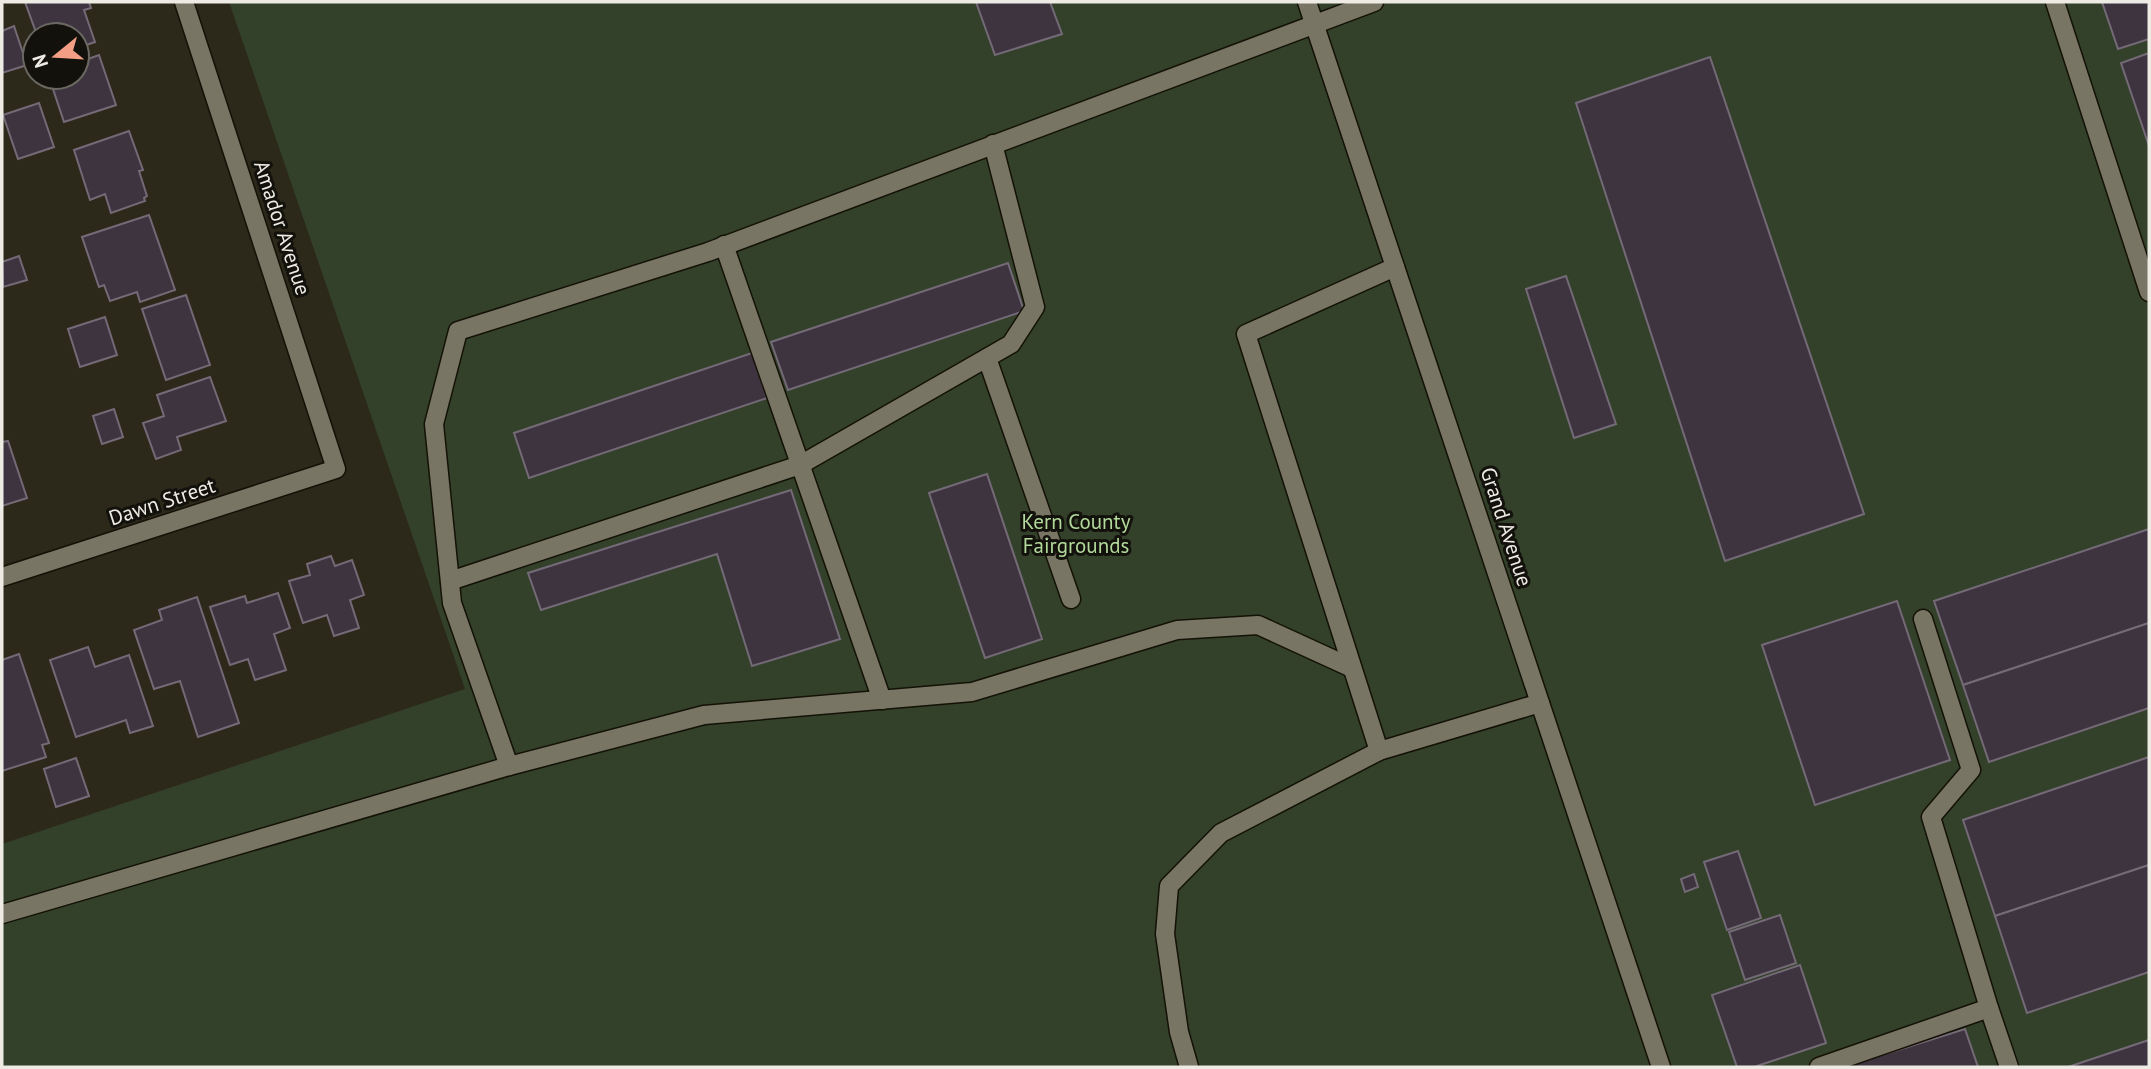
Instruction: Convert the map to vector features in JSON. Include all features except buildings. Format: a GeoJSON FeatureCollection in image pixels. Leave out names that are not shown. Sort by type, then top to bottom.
{"type":"FeatureCollection","features":[{"type":"Feature","properties":{"kind":"street","name":"Amador Avenue"},"geometry":{"type":"LineString","coordinates":[[184,2],[336,469]]}},
{"type":"Feature","properties":{"kind":"street","name":"Grand Avenue"},"geometry":{"type":"LineString","coordinates":[[1307,2],[1661,1067]]}},
{"type":"Feature","properties":{"kind":"street"},"geometry":{"type":"LineString","coordinates":[[509,766],[452,603],[434,424],[458,331],[724,245],[1374,2]]}},
{"type":"Feature","properties":{"kind":"street"},"geometry":{"type":"LineString","coordinates":[[2055,2],[2149,292]]}},
{"type":"Feature","properties":{"kind":"street"},"geometry":{"type":"LineString","coordinates":[[450,581],[800,465],[1011,344],[1035,307],[993,144]]}},
{"type":"Feature","properties":{"kind":"street"},"geometry":{"type":"LineString","coordinates":[[724,245],[882,700]]}},
{"type":"Feature","properties":{"kind":"street"},"geometry":{"type":"LineString","coordinates":[[1379,751],[1246,334],[1395,267]]}},
{"type":"Feature","properties":{"kind":"street"},"geometry":{"type":"LineString","coordinates":[[986,358],[1071,599]]}},
{"type":"Feature","properties":{"kind":"street","name":"Dawn Street"},"geometry":{"type":"LineString","coordinates":[[2,577],[336,469]]}},
{"type":"Feature","properties":{"kind":"street"},"geometry":{"type":"LineString","coordinates":[[1923,619],[1971,770],[1931,817],[2009,1067]]}},
{"type":"Feature","properties":{"kind":"street"},"geometry":{"type":"LineString","coordinates":[[2,914],[509,766],[704,715],[972,692],[1177,630],[1258,625],[1352,668]]}},
{"type":"Feature","properties":{"kind":"street"},"geometry":{"type":"LineString","coordinates":[[1189,1067],[1179,1032],[1166,934],[1169,886],[1221,833],[1379,751],[1540,703]]}},
{"type":"Feature","properties":{"kind":"street"},"geometry":{"type":"LineString","coordinates":[[1819,1067],[1989,1008]]}},
{"type":"Feature","properties":{"kind":"green space","name":"Kern County Fairgrounds"},"geometry":{"type":"Polygon","coordinates":[[[229,2],[2149,2],[2149,1067],[2,1067],[2,844],[465,689],[229,2]]]}}]}
